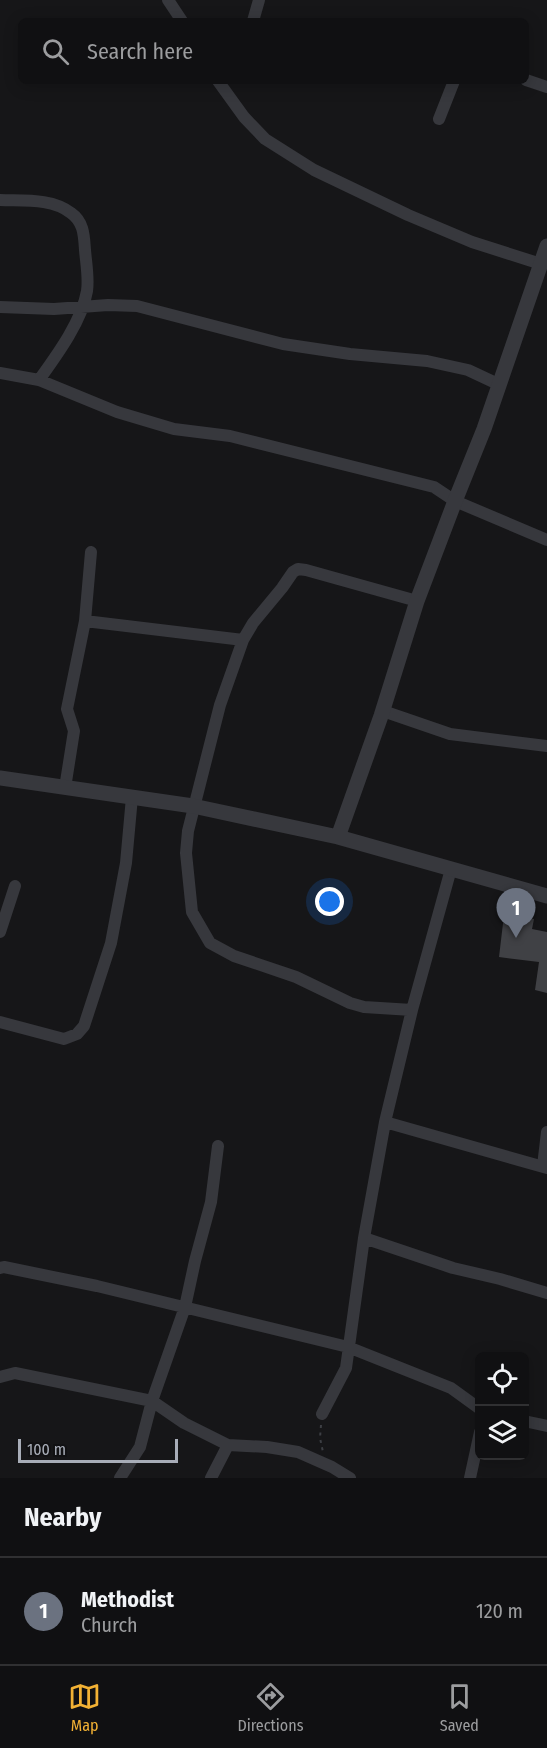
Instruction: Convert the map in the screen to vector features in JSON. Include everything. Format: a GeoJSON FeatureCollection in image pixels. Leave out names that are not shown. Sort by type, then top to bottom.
{"type":"FeatureCollection","features":[{"type":"Feature","properties":{"kind":"street"},"geometry":{"type":"LineString","coordinates":[[168,0],[180,18]]}},
{"type":"Feature","properties":{"kind":"street"},"geometry":{"type":"LineString","coordinates":[[254,18],[259,0]]}},
{"type":"Feature","properties":{"kind":"street"},"geometry":{"type":"LineString","coordinates":[[529,81],[547,87]]}},
{"type":"Feature","properties":{"kind":"street"},"geometry":{"type":"LineString","coordinates":[[223,84],[244,117],[265,139],[314,170],[472,242],[541,264]]}},
{"type":"Feature","properties":{"kind":"street"},"geometry":{"type":"LineString","coordinates":[[439,119],[453,84]]}},
{"type":"Feature","properties":{"kind":"street"},"geometry":{"type":"LineString","coordinates":[[0,200],[37,201],[62,207],[73,213],[84,231],[87,289],[83,308],[39,380]]}},
{"type":"Feature","properties":{"kind":"street"},"geometry":{"type":"LineString","coordinates":[[338,837],[383,711],[417,602],[500,385],[547,246]]}},
{"type":"Feature","properties":{"kind":"street"},"geometry":{"type":"LineString","coordinates":[[0,307],[136,306],[283,344],[350,354],[427,361],[468,370],[500,385]]}},
{"type":"Feature","properties":{"kind":"street"},"geometry":{"type":"LineString","coordinates":[[0,373],[39,380],[117,412],[174,429],[230,436],[434,487],[454,501],[547,540]]}},
{"type":"Feature","properties":{"kind":"street"},"geometry":{"type":"LineString","coordinates":[[65,788],[74,731],[67,709],[85,621],[91,552]]}},
{"type":"Feature","properties":{"kind":"street"},"geometry":{"type":"LineString","coordinates":[[412,1010],[364,1007],[350,1003],[296,977],[234,956],[210,943],[192,912],[186,853],[193,806],[220,705],[243,640],[253,623],[293,572],[298,569],[306,570],[417,602]]}},
{"type":"Feature","properties":{"kind":"street"},"geometry":{"type":"LineString","coordinates":[[85,621],[243,640]]}},
{"type":"Feature","properties":{"kind":"street"},"geometry":{"type":"LineString","coordinates":[[383,711],[450,734],[547,746]]}},
{"type":"Feature","properties":{"kind":"street"},"geometry":{"type":"LineString","coordinates":[[0,778],[193,806],[338,837],[547,896]]}},
{"type":"Feature","properties":{"kind":"street"},"geometry":{"type":"LineString","coordinates":[[0,1022],[64,1039],[77,1034],[84,1026],[111,943],[126,863],[132,797]]}},
{"type":"Feature","properties":{"kind":"street"},"geometry":{"type":"LineString","coordinates":[[322,1414],[343,1376],[385,1122],[412,1010],[451,869]]}},
{"type":"Feature","properties":{"kind":"street"},"geometry":{"type":"LineString","coordinates":[[0,932],[15,886]]}},
{"type":"Feature","properties":{"kind":"street"},"geometry":{"type":"LineString","coordinates":[[385,1122],[545,1167],[547,1132]]}},
{"type":"Feature","properties":{"kind":"street"},"geometry":{"type":"LineString","coordinates":[[120,1478],[140,1447],[152,1401],[185,1307],[211,1202],[218,1146]]}},
{"type":"Feature","properties":{"kind":"street"},"geometry":{"type":"LineString","coordinates":[[364,1238],[453,1268],[547,1293]]}},
{"type":"Feature","properties":{"kind":"street"},"geometry":{"type":"LineString","coordinates":[[0,1268],[98,1287],[348,1347],[452,1388],[476,1406]]}},
{"type":"Feature","properties":{"kind":"street"},"geometry":{"type":"LineString","coordinates":[[0,1377],[15,1372],[152,1401],[184,1423],[228,1445],[267,1446],[298,1452],[350,1478]]}},
{"type":"Feature","properties":{"kind":"street"},"geometry":{"type":"LineString","coordinates":[[529,1422],[547,1426]]}},
{"type":"Feature","properties":{"kind":"street"},"geometry":{"type":"LineString","coordinates":[[211,1478],[228,1445]]}},
{"type":"Feature","properties":{"kind":"street"},"geometry":{"type":"LineString","coordinates":[[470,1478],[475,1455]]}},
{"type":"Feature","properties":{"kind":"path"},"geometry":{"type":"LineString","coordinates":[[322,1414],[320,1438],[325,1464]]}},
{"type":"Feature","properties":{"kind":"building"},"geometry":{"type":"Polygon","coordinates":[[[504,915],[534,919],[532,929],[547,932],[547,993],[535,990],[539,962],[499,957],[504,915]]]}},
{"type":"Feature","properties":{"kind":"place","name":"Methodist"},"geometry":{"type":"Point","coordinates":[516,938]}}]}
